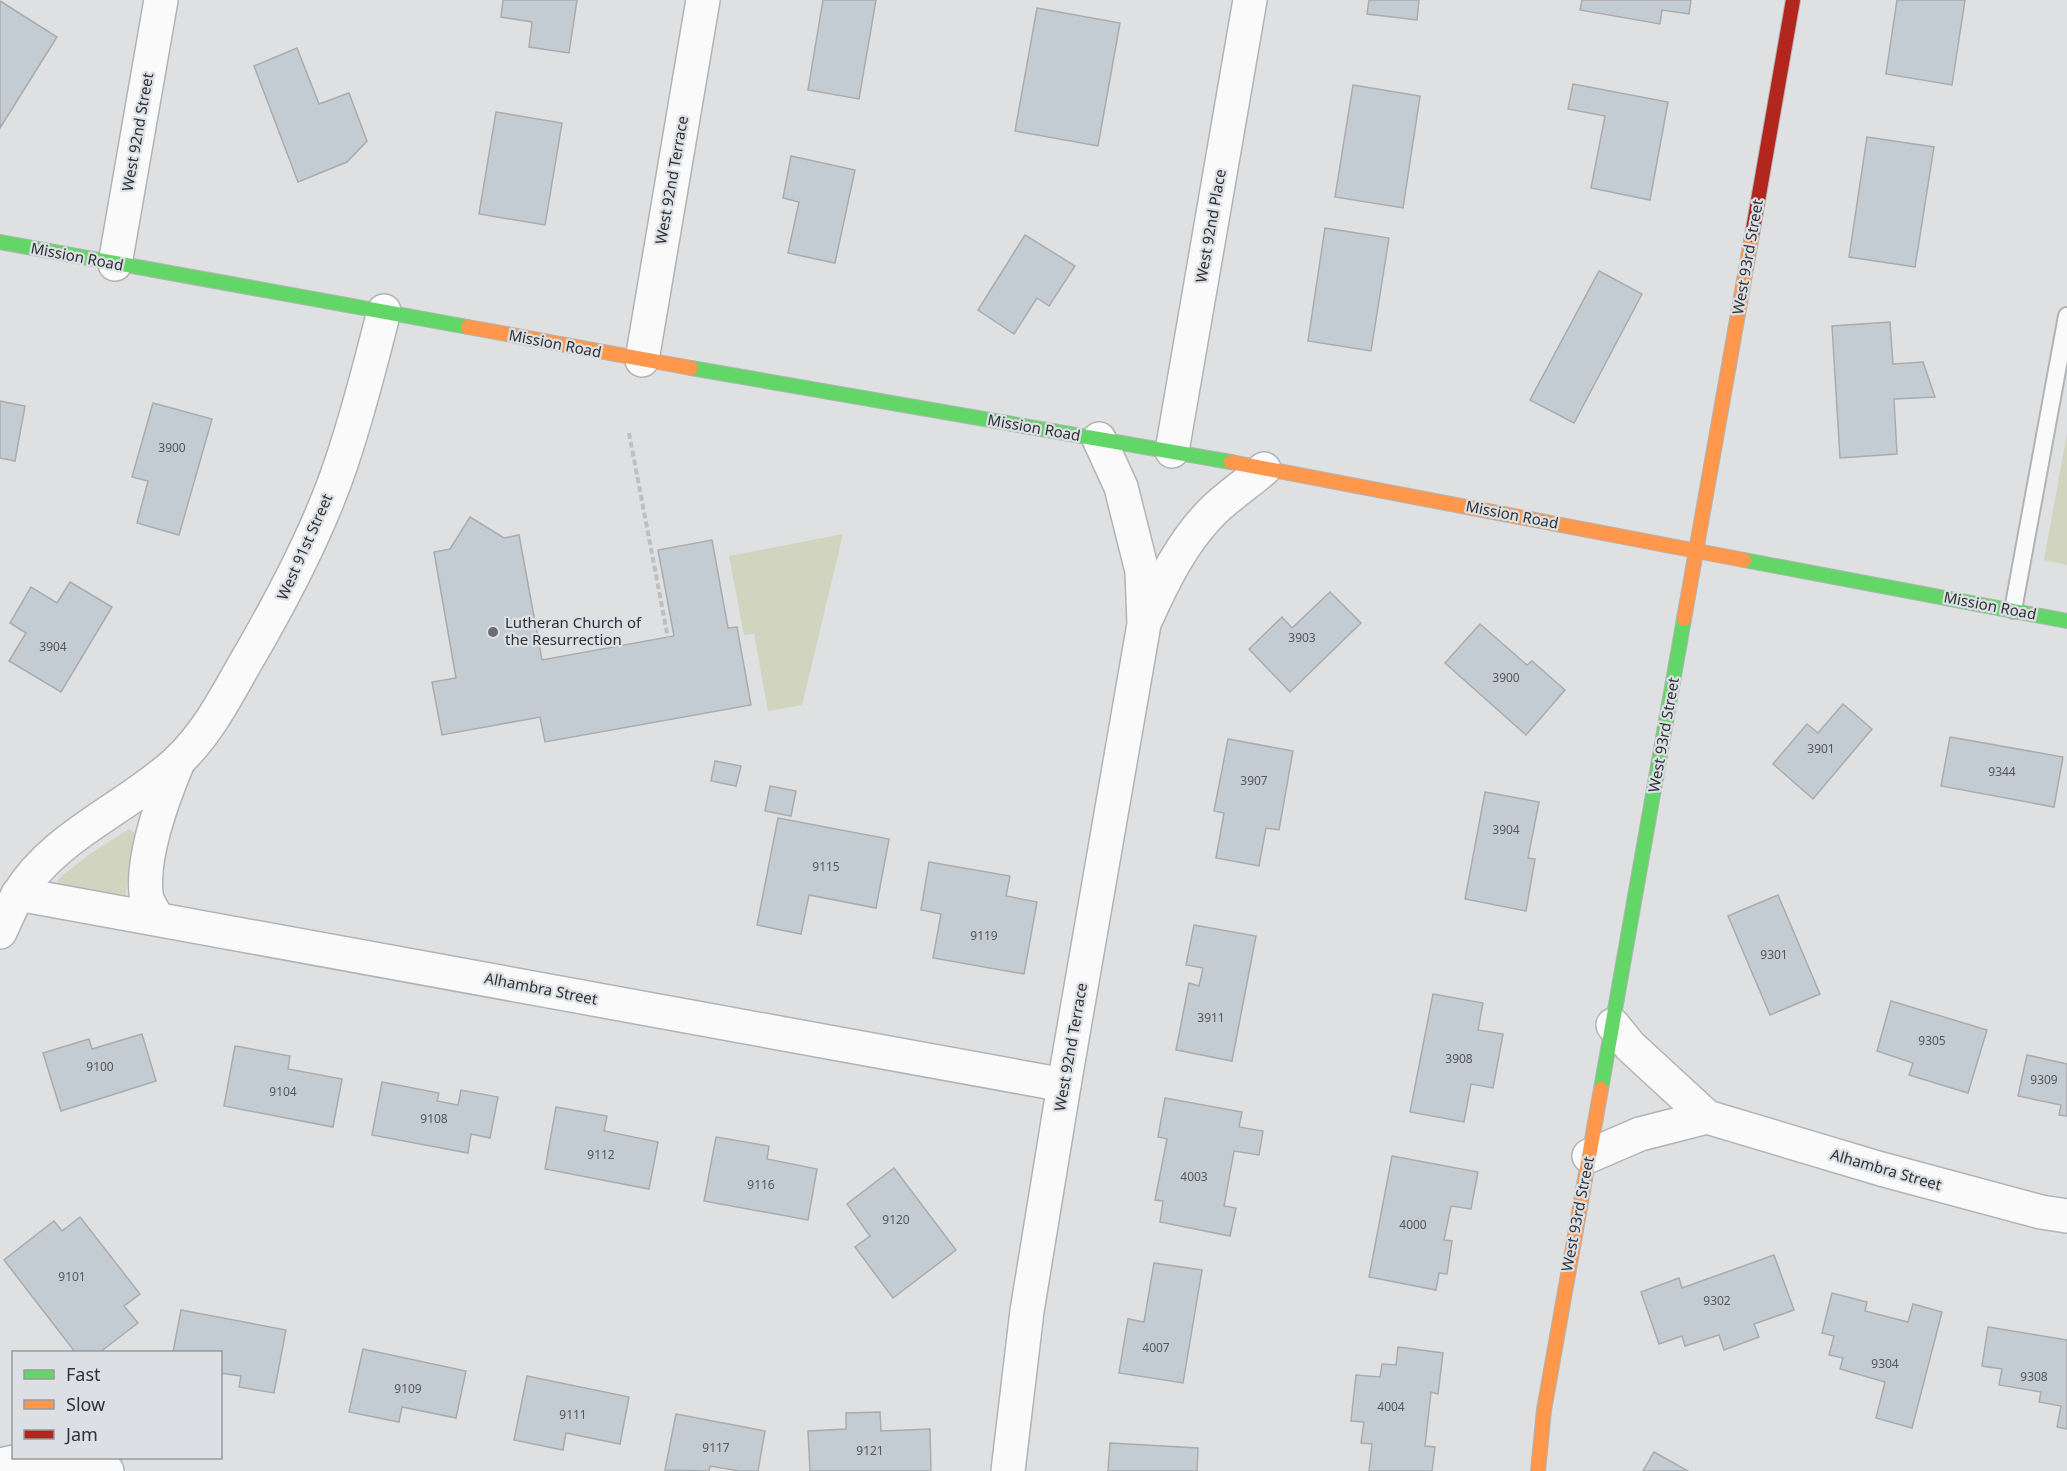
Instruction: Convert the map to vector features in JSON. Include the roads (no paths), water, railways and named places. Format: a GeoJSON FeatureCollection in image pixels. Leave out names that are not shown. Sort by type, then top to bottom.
{"type":"FeatureCollection","features":[{"type":"Feature","properties":{"kind":"main road","name":"West 93rd Street"},"geometry":{"type":"LineString","coordinates":[[1538,1471],[1546,1398],[1793,0]]}},
{"type":"Feature","properties":{"kind":"main road","name":"Mission Road"},"geometry":{"type":"LineString","coordinates":[[0,242],[642,360],[1172,451],[2067,621]]}},
{"type":"Feature","properties":{"kind":"street","name":"West 92nd Street"},"geometry":{"type":"LineString","coordinates":[[115,264],[161,0]]}},
{"type":"Feature","properties":{"kind":"street","name":"West 92nd Terrace"},"geometry":{"type":"LineString","coordinates":[[642,360],[703,0]]}},
{"type":"Feature","properties":{"kind":"street","name":"West 92nd Place"},"geometry":{"type":"LineString","coordinates":[[1172,451],[1250,0]]}},
{"type":"Feature","properties":{"kind":"street","name":"West 91st Street"},"geometry":{"type":"LineString","coordinates":[[0,932],[18,894],[41,866],[64,844],[147,786],[178,761],[205,730],[231,688],[280,604],[310,540],[340,466],[368,374],[384,311]]}},
{"type":"Feature","properties":{"kind":"street","name":"West 92nd Terrace"},"geometry":{"type":"LineString","coordinates":[[1008,1471],[1027,1311],[1144,624],[1140,561],[1121,487],[1099,439]]}},
{"type":"Feature","properties":{"kind":"street","name":"West 92nd Terrace"},"geometry":{"type":"LineString","coordinates":[[1144,624],[1166,575],[1201,525],[1211,513],[1264,469]]}},
{"type":"Feature","properties":{"kind":"street","name":"West 91st Street"},"geometry":{"type":"LineString","coordinates":[[157,918],[145,895],[146,874],[161,804],[178,761]]}},
{"type":"Feature","properties":{"kind":"street","name":"Alhambra Street"},"geometry":{"type":"LineString","coordinates":[[18,894],[1064,1085]]}},
{"type":"Feature","properties":{"kind":"street","name":"Alhambra Street"},"geometry":{"type":"LineString","coordinates":[[1613,1025],[1630,1046],[1707,1117],[1881,1169],[2041,1212],[2067,1216]]}},
{"type":"Feature","properties":{"kind":"street"},"geometry":{"type":"LineString","coordinates":[[1589,1156],[1640,1134],[1707,1117]]}},
{"type":"Feature","properties":{"kind":"street"},"geometry":{"type":"LineString","coordinates":[[0,1439],[12,1452]]}},
{"type":"Feature","properties":{"kind":"street"},"geometry":{"type":"LineString","coordinates":[[30,1459],[107,1471]]}},
{"type":"Feature","properties":{"kind":"lane"},"geometry":{"type":"LineString","coordinates":[[2013,610],[2067,316]]}},
{"type":"Feature","properties":{"kind":"place","name":"Lutheran Church of the Resurrection"},"geometry":{"type":"Point","coordinates":[493,632]}}]}
